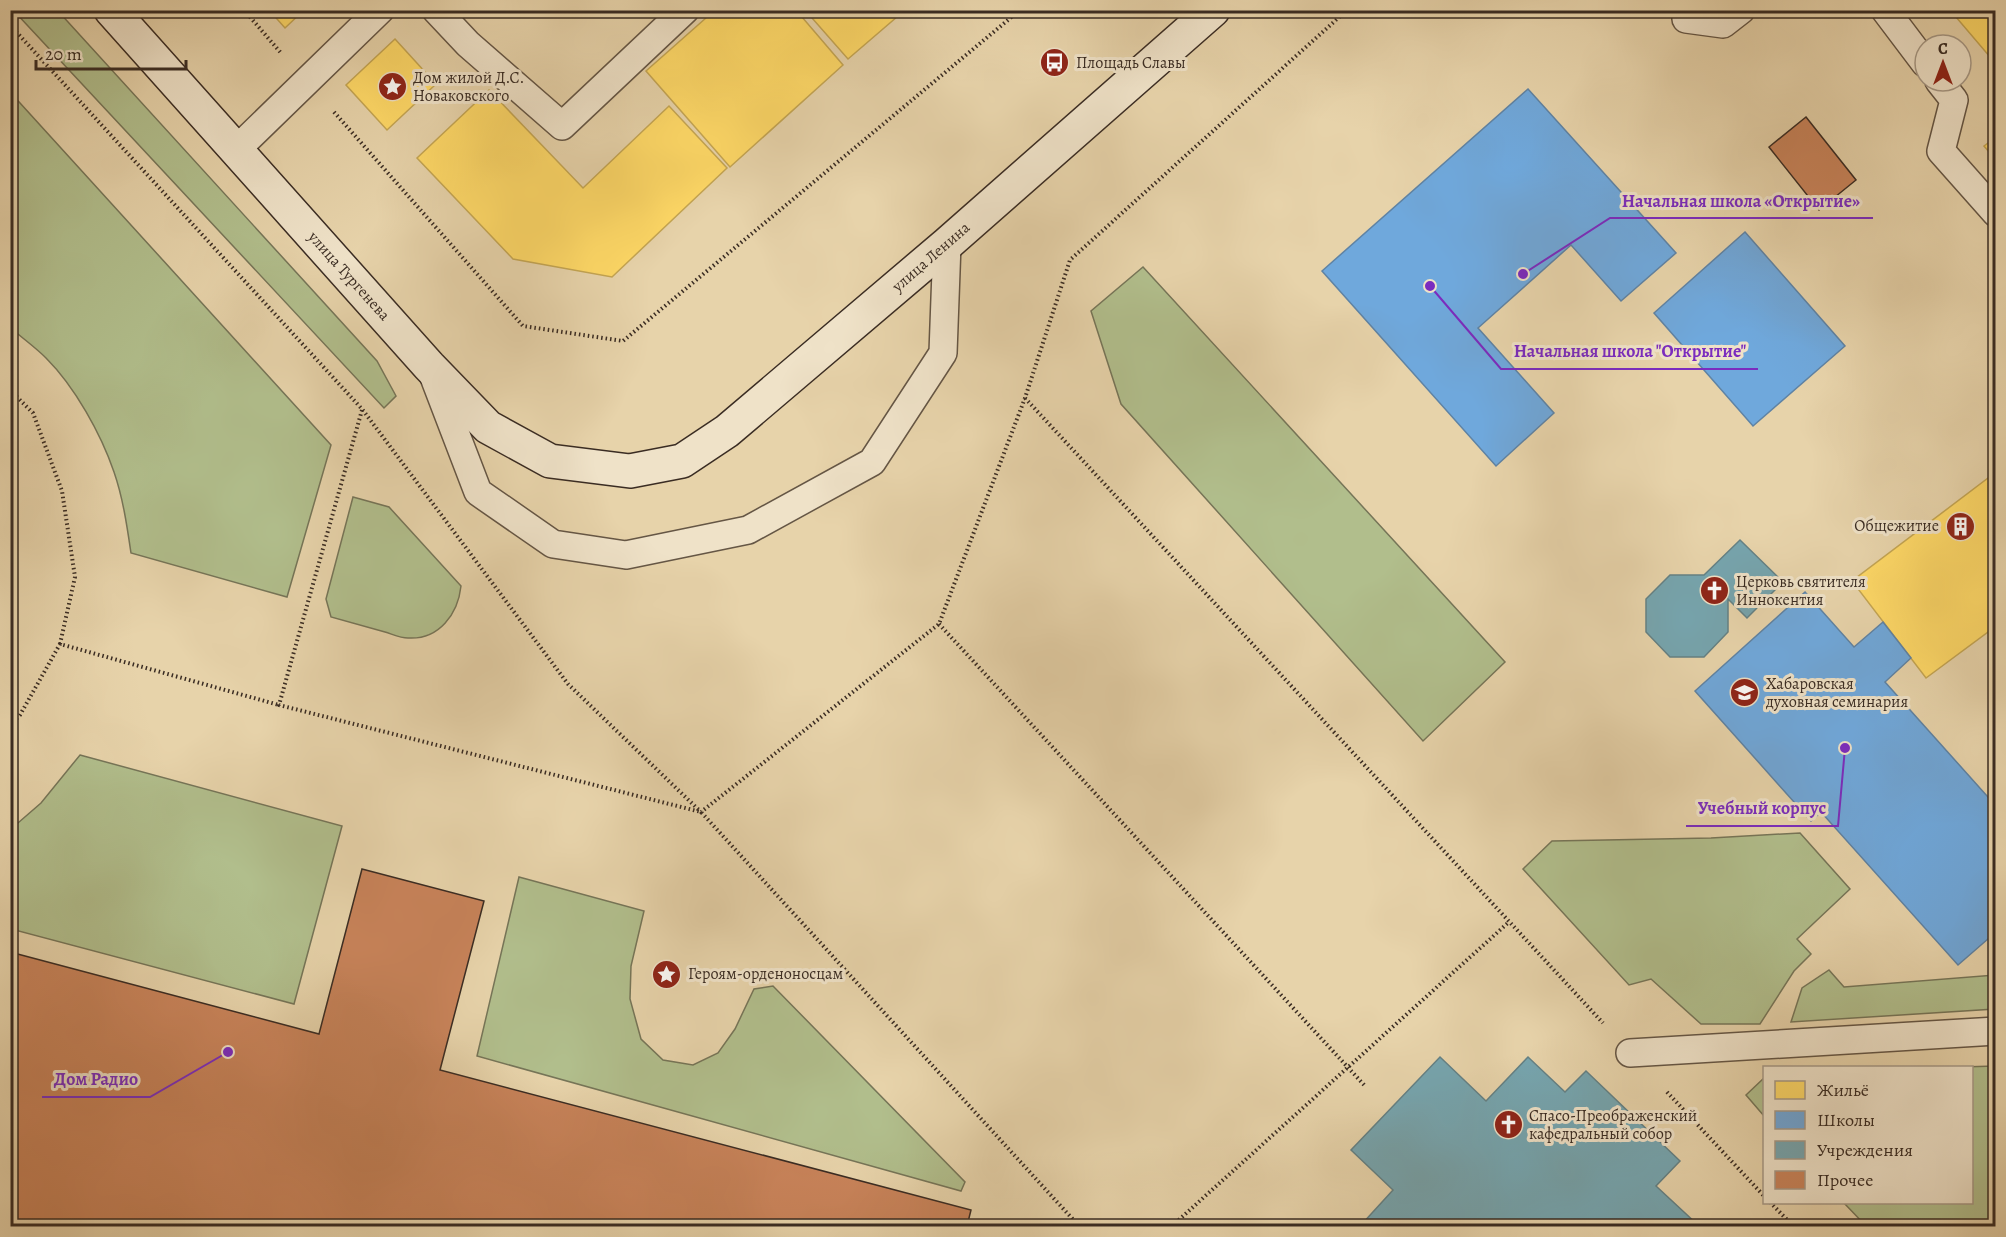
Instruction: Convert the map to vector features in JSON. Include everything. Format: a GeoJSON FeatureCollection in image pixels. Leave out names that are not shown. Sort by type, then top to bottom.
{"type":"FeatureCollection","features":[{"type":"Feature","properties":{"kind":"main road","name":"улица Тургенева"},"geometry":{"type":"LineString","coordinates":[[111,10],[429,366],[488,427],[550,462],[630,471]]}},
{"type":"Feature","properties":{"kind":"main road","name":"улица Ленина"},"geometry":{"type":"LineString","coordinates":[[630,471],[682,461],[727,431],[947,244],[1213,10]]}},
{"type":"Feature","properties":{"kind":"lane"},"geometry":{"type":"LineString","coordinates":[[236,150],[381,10]]}},
{"type":"Feature","properties":{"kind":"lane"},"geometry":{"type":"LineString","coordinates":[[436,10],[468,45],[561,126],[685,10]]}},
{"type":"Feature","properties":{"kind":"lane"},"geometry":{"type":"LineString","coordinates":[[1686,20],[1724,24],[1741,10]]}},
{"type":"Feature","properties":{"kind":"lane"},"geometry":{"type":"LineString","coordinates":[[1885,10],[1913,47]]}},
{"type":"Feature","properties":{"kind":"lane"},"geometry":{"type":"LineString","coordinates":[[1949,93],[1954,99],[1941,151],[1995,213]]}},
{"type":"Feature","properties":{"kind":"lane"},"geometry":{"type":"LineString","coordinates":[[429,366],[478,492],[553,544],[626,555],[748,530],[872,462],[943,353],[947,244]]}},
{"type":"Feature","properties":{"kind":"lane"},"geometry":{"type":"LineString","coordinates":[[1630,1053],[1995,1031]]}},
{"type":"Feature","properties":{"kind":"path"},"geometry":{"type":"LineString","coordinates":[[244,10],[523,326],[622,341],[1020,10]]}},
{"type":"Feature","properties":{"kind":"path"},"geometry":{"type":"LineString","coordinates":[[1337,10],[1341,15]]}},
{"type":"Feature","properties":{"kind":"path"},"geometry":{"type":"LineString","coordinates":[[701,812],[939,624],[1025,398],[1070,261],[1347,10]]}},
{"type":"Feature","properties":{"kind":"path"},"geometry":{"type":"LineString","coordinates":[[10,25],[362,409],[568,684],[701,812],[1079,1227]]}},
{"type":"Feature","properties":{"kind":"path"},"geometry":{"type":"LineString","coordinates":[[10,390],[33,413],[62,491],[75,577],[60,644],[20,715],[10,725]]}},
{"type":"Feature","properties":{"kind":"path"},"geometry":{"type":"LineString","coordinates":[[1025,398],[1509,922],[1172,1227]]}},
{"type":"Feature","properties":{"kind":"path"},"geometry":{"type":"LineString","coordinates":[[279,705],[362,409]]}},
{"type":"Feature","properties":{"kind":"path"},"geometry":{"type":"LineString","coordinates":[[939,624],[1366,1087]]}},
{"type":"Feature","properties":{"kind":"path"},"geometry":{"type":"LineString","coordinates":[[60,644],[279,705],[701,812]]}},
{"type":"Feature","properties":{"kind":"path"},"geometry":{"type":"LineString","coordinates":[[1771,1204],[1792,1227]]}},
{"type":"Feature","properties":{"kind":"green space"},"geometry":{"type":"Polygon","coordinates":[[[14,11],[58,11],[377,361],[396,396],[384,408],[14,11]]]}},
{"type":"Feature","properties":{"kind":"green space"},"geometry":{"type":"Polygon","coordinates":[[[10,92],[331,445],[287,597],[131,553],[117,482],[109,457],[94,427],[77,397],[57,370],[11,328],[10,92]]]}},
{"type":"Feature","properties":{"kind":"green space"},"geometry":{"type":"Polygon","coordinates":[[[1143,267],[1505,662],[1423,741],[1121,404],[1091,311],[1143,267]]]}},
{"type":"Feature","properties":{"kind":"green space"},"geometry":{"type":"Polygon","coordinates":[[[353,497],[389,507],[461,586],[456,606],[438,630],[429,635],[405,638],[331,617],[326,599],[353,497]]]}},
{"type":"Feature","properties":{"kind":"green space"},"geometry":{"type":"Polygon","coordinates":[[[80,755],[342,826],[294,1004],[11,929],[11,829],[41,803],[80,755]]]}},
{"type":"Feature","properties":{"kind":"green space"},"geometry":{"type":"Polygon","coordinates":[[[1800,833],[1850,889],[1797,939],[1811,954],[1794,971],[1760,1024],[1701,1024],[1651,979],[1629,985],[1523,869],[1552,841],[1711,838],[1800,833]]]}},
{"type":"Feature","properties":{"kind":"green space"},"geometry":{"type":"Polygon","coordinates":[[[519,877],[644,911],[631,966],[630,999],[641,1039],[663,1060],[693,1065],[718,1053],[735,1029],[754,989],[773,986],[965,1182],[961,1191],[477,1056],[519,877]]]}},
{"type":"Feature","properties":{"kind":"green space"},"geometry":{"type":"Polygon","coordinates":[[[1829,970],[1844,987],[1995,975],[1995,1009],[1791,1022],[1802,988],[1829,970]]]}},
{"type":"Feature","properties":{"kind":"green space"},"geometry":{"type":"Polygon","coordinates":[[[1995,1066],[1995,1226],[1866,1226],[1845,1204],[1973,1204],[1973,1067],[1995,1066]]]}},
{"type":"Feature","properties":{"kind":"green space"},"geometry":{"type":"Polygon","coordinates":[[[1763,1079],[1763,1115],[1746,1095],[1763,1079]]]}},
{"type":"Feature","properties":{"kind":"building: Жильё"},"geometry":{"type":"Polygon","coordinates":[[[269,10],[304,10],[285,28],[269,10]]]}},
{"type":"Feature","properties":{"kind":"building: Жильё"},"geometry":{"type":"Polygon","coordinates":[[[715,10],[796,10],[843,65],[730,167],[646,71],[715,10]]]}},
{"type":"Feature","properties":{"kind":"building: Жильё"},"geometry":{"type":"Polygon","coordinates":[[[805,10],[905,10],[848,59],[805,10]]]}},
{"type":"Feature","properties":{"kind":"building: Жильё"},"geometry":{"type":"Polygon","coordinates":[[[1950,10],[1996,10],[1996,64],[1973,37],[1973,33],[1970,33],[1950,10]]]}},
{"type":"Feature","properties":{"kind":"building: Жильё"},"geometry":{"type":"Polygon","coordinates":[[[395,39],[436,84],[387,130],[346,85],[395,39]]]}},
{"type":"Feature","properties":{"kind":"building: Жильё"},"geometry":{"type":"Polygon","coordinates":[[[489,90],[583,188],[669,106],[727,168],[612,277],[513,259],[417,158],[489,90]]]}},
{"type":"Feature","properties":{"kind":"building: Жильё"},"geometry":{"type":"Polygon","coordinates":[[[1996,137],[1996,160],[1984,146],[1996,137]]]}},
{"type":"Feature","properties":{"kind":"building: Жильё","name":"Общежитие"},"geometry":{"type":"Polygon","coordinates":[[[1996,472],[1996,626],[1926,678],[1852,581],[1996,472]]]}},
{"type":"Feature","properties":{"kind":"building: Школы"},"geometry":{"type":"Polygon","coordinates":[[[1528,89],[1676,253],[1621,301],[1571,245],[1478,328],[1554,413],[1496,466],[1322,271],[1528,89]]]}},
{"type":"Feature","properties":{"kind":"building: Школы"},"geometry":{"type":"Polygon","coordinates":[[[1745,232],[1845,346],[1753,426],[1654,313],[1745,232]]]}},
{"type":"Feature","properties":{"kind":"building: Школы"},"geometry":{"type":"Polygon","coordinates":[[[1805,592],[1854,647],[1883,622],[1911,658],[1885,682],[1996,806],[1996,932],[1958,965],[1821,812],[1811,821],[1695,691],[1805,592]]]}},
{"type":"Feature","properties":{"kind":"building: Учреждения","name":"Церковь святителя Иннокентия"},"geometry":{"type":"Polygon","coordinates":[[[1740,540],[1783,582],[1747,618],[1728,599],[1728,632],[1704,657],[1670,657],[1646,632],[1646,599],[1670,575],[1704,575],[1740,540]]]}},
{"type":"Feature","properties":{"kind":"building: Учреждения","name":"Спасо-Преображенский кафедральный собор"},"geometry":{"type":"Polygon","coordinates":[[[1440,1057],[1486,1101],[1528,1057],[1565,1092],[1586,1071],[1680,1161],[1656,1186],[1699,1226],[1361,1225],[1393,1190],[1351,1150],[1440,1057]]]}},
{"type":"Feature","properties":{"kind":"building: Прочее"},"geometry":{"type":"Polygon","coordinates":[[[1806,117],[1856,180],[1819,210],[1769,147],[1806,117]]]}},
{"type":"Feature","properties":{"kind":"building: Прочее"},"geometry":{"type":"Polygon","coordinates":[[[362,869],[484,901],[440,1070],[971,1210],[967,1226],[10,1226],[10,952],[319,1034],[362,869]]]}},
{"type":"Feature","properties":{"kind":"place","name":"Площадь Славы"},"geometry":{"type":"Point","coordinates":[1055,63]}},
{"type":"Feature","properties":{"kind":"place","name":"Дом жилой Д.С. Новаковского"},"geometry":{"type":"Point","coordinates":[392,87]}},
{"type":"Feature","properties":{"kind":"place","name":"Начальная школа «Открытие»"},"geometry":{"type":"Point","coordinates":[1523,274]}},
{"type":"Feature","properties":{"kind":"place","name":"Начальная школа \"Открытие\""},"geometry":{"type":"Point","coordinates":[1430,286]}},
{"type":"Feature","properties":{"kind":"place","name":"Общежитие"},"geometry":{"type":"Point","coordinates":[1960,526]}},
{"type":"Feature","properties":{"kind":"place","name":"Церковь святителя Иннокентия"},"geometry":{"type":"Point","coordinates":[1715,591]}},
{"type":"Feature","properties":{"kind":"place","name":"Хабаровская духовная семинария"},"geometry":{"type":"Point","coordinates":[1745,693]}},
{"type":"Feature","properties":{"kind":"place","name":"Учебный корпус"},"geometry":{"type":"Point","coordinates":[1845,748]}},
{"type":"Feature","properties":{"kind":"place","name":"Героям-орденоносцам"},"geometry":{"type":"Point","coordinates":[667,974]}},
{"type":"Feature","properties":{"kind":"place","name":"Дом Радио"},"geometry":{"type":"Point","coordinates":[228,1052]}},
{"type":"Feature","properties":{"kind":"place","name":"Спасо-Преображенский кафедральный собор"},"geometry":{"type":"Point","coordinates":[1508,1125]}}]}
